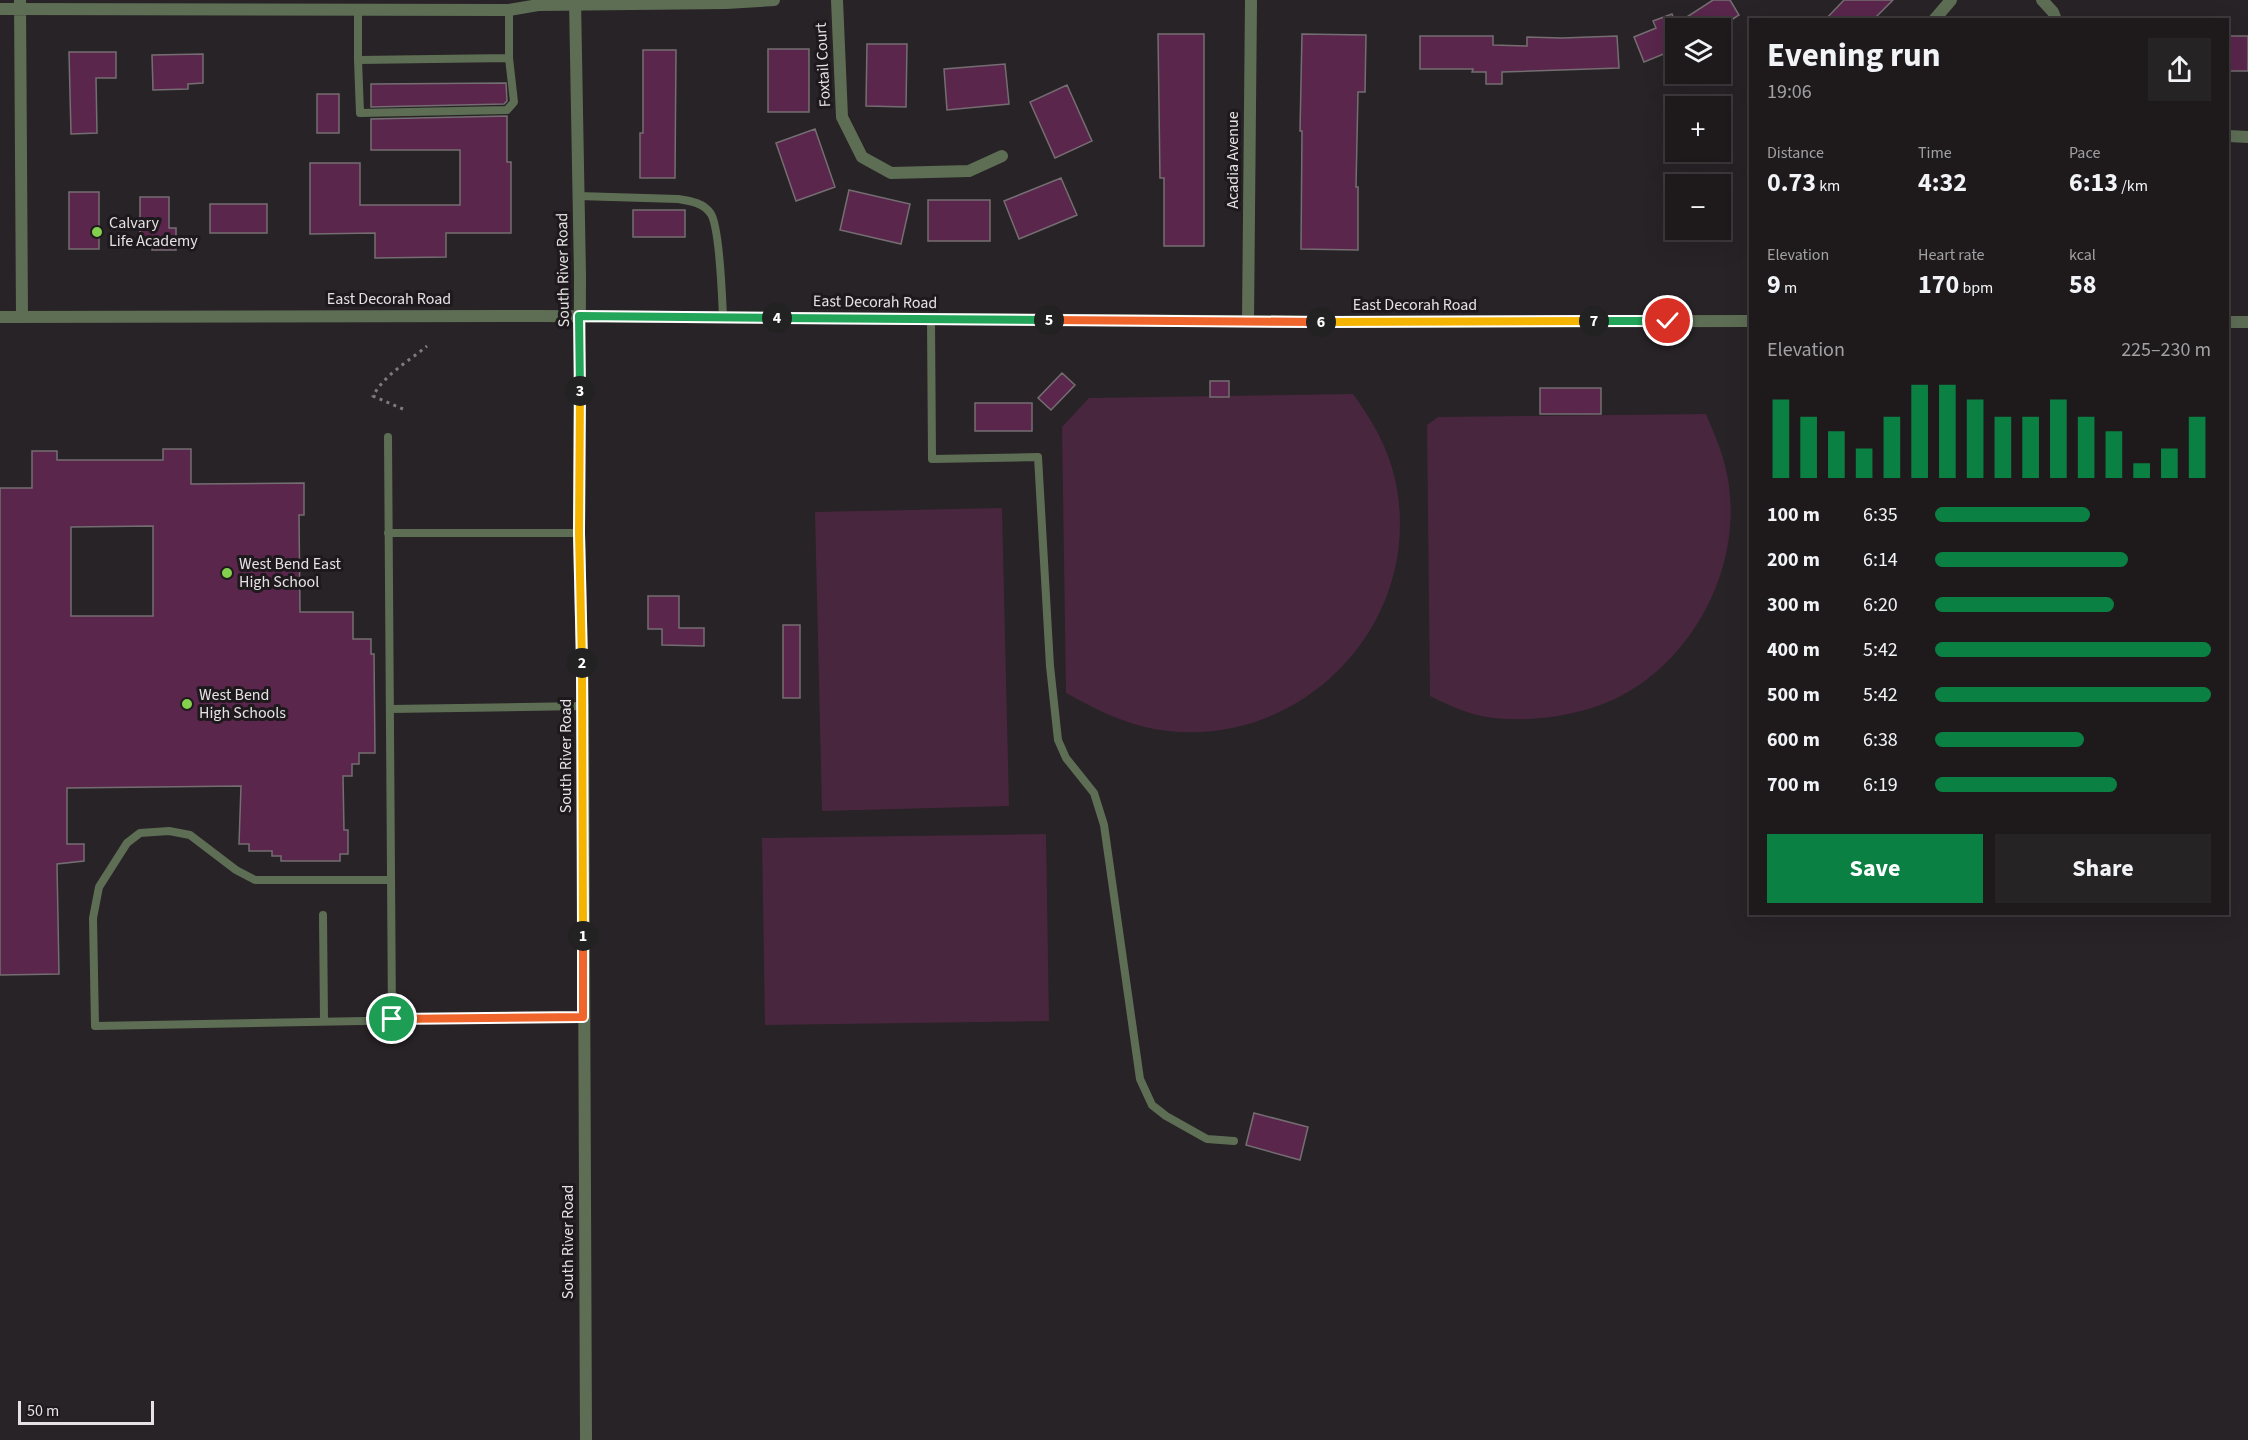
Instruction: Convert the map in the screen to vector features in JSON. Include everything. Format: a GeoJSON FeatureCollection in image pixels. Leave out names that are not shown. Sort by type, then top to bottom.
{"type":"FeatureCollection","features":[{"type":"Feature","properties":{"kind":"street"},"geometry":{"type":"LineString","coordinates":[[0,9],[20,4],[295,5],[358,10],[509,10],[538,5],[575,3],[726,3],[774,0]]}},
{"type":"Feature","properties":{"kind":"street","name":"Foxtail Court"},"geometry":{"type":"LineString","coordinates":[[837,0],[842,117],[862,157],[891,173],[969,171],[1002,156]]}},
{"type":"Feature","properties":{"kind":"street","name":"Acadia Avenue"},"geometry":{"type":"LineString","coordinates":[[1248,321],[1251,0]]}},
{"type":"Feature","properties":{"kind":"street"},"geometry":{"type":"LineString","coordinates":[[1936,18],[1951,0]]}},
{"type":"Feature","properties":{"kind":"street"},"geometry":{"type":"LineString","coordinates":[[2042,0],[2054,12],[2056,18]]}},
{"type":"Feature","properties":{"kind":"street","name":"South River Road"},"geometry":{"type":"LineString","coordinates":[[575,3],[579,533],[583,706],[586,1440]]}},
{"type":"Feature","properties":{"kind":"street"},"geometry":{"type":"LineString","coordinates":[[20,4],[22,317]]}},
{"type":"Feature","properties":{"kind":"street"},"geometry":{"type":"LineString","coordinates":[[2229,136],[2248,136]]}},
{"type":"Feature","properties":{"kind":"street","name":"East Decorah Road"},"geometry":{"type":"LineString","coordinates":[[0,317],[579,316],[1248,321],[1749,321]]}},
{"type":"Feature","properties":{"kind":"street"},"geometry":{"type":"LineString","coordinates":[[2229,322],[2248,322]]}},
{"type":"Feature","properties":{"kind":"lane"},"geometry":{"type":"LineString","coordinates":[[358,10],[360,113],[507,110],[514,102],[509,58],[509,10]]}},
{"type":"Feature","properties":{"kind":"lane"},"geometry":{"type":"LineString","coordinates":[[358,60],[509,58]]}},
{"type":"Feature","properties":{"kind":"lane"},"geometry":{"type":"LineString","coordinates":[[578,196],[678,199],[694,201],[704,207],[712,215],[716,232],[723,317]]}},
{"type":"Feature","properties":{"kind":"lane"},"geometry":{"type":"LineString","coordinates":[[932,319],[932,459],[1038,458],[1050,666],[1057,734],[1066,758],[1094,793],[1104,825],[1140,1079],[1152,1105],[1166,1116],[1207,1139],[1234,1142]]}},
{"type":"Feature","properties":{"kind":"lane"},"geometry":{"type":"LineString","coordinates":[[388,436],[392,1019]]}},
{"type":"Feature","properties":{"kind":"lane"},"geometry":{"type":"LineString","coordinates":[[388,533],[579,533]]}},
{"type":"Feature","properties":{"kind":"lane"},"geometry":{"type":"LineString","coordinates":[[390,709],[583,706]]}},
{"type":"Feature","properties":{"kind":"lane"},"geometry":{"type":"LineString","coordinates":[[391,880],[255,880],[236,870],[190,835],[169,831],[140,833],[128,843],[99,887],[93,918],[95,1026],[583,1017]]}},
{"type":"Feature","properties":{"kind":"lane"},"geometry":{"type":"LineString","coordinates":[[322,915],[324,1021]]}},
{"type":"Feature","properties":{"kind":"path"},"geometry":{"type":"LineString","coordinates":[[403,409],[373,396],[383,382],[427,346]]}},
{"type":"Feature","properties":{"kind":"shaded area"},"geometry":{"type":"Polygon","coordinates":[[[1353,394],[1373,424],[1388,456],[1395,479],[1400,530],[1392,579],[1374,624],[1346,663],[1310,695],[1267,718],[1219,730],[1168,731],[1141,726],[1103,712],[1066,693],[1062,427],[1089,398],[1353,394]]]}},
{"type":"Feature","properties":{"kind":"shaded area"},"geometry":{"type":"Polygon","coordinates":[[[1706,414],[1721,451],[1727,474],[1731,507],[1728,540],[1721,573],[1708,604],[1691,634],[1669,660],[1644,682],[1615,699],[1584,710],[1549,717],[1514,719],[1481,716],[1448,705],[1430,696],[1427,425],[1438,417],[1706,414]]]}},
{"type":"Feature","properties":{"kind":"shaded area"},"geometry":{"type":"Polygon","coordinates":[[[1002,508],[1009,806],[822,811],[815,512],[1002,508]]]}},
{"type":"Feature","properties":{"kind":"shaded area"},"geometry":{"type":"Polygon","coordinates":[[[1046,834],[1049,1021],[765,1025],[762,838],[1046,834]]]}},
{"type":"Feature","properties":{"kind":"building"},"geometry":{"type":"Polygon","coordinates":[[[1713,0],[1730,0],[1739,15],[1731,20],[1731,18],[1685,18],[1713,0]]]}},
{"type":"Feature","properties":{"kind":"building"},"geometry":{"type":"Polygon","coordinates":[[[1844,0],[1893,0],[1875,18],[1827,18],[1844,0]]]}},
{"type":"Feature","properties":{"kind":"building"},"geometry":{"type":"Polygon","coordinates":[[[1672,14],[1674,18],[1665,18],[1665,53],[1644,62],[1634,37],[1656,28],[1653,21],[1672,14]]]}},
{"type":"Feature","properties":{"kind":"building"},"geometry":{"type":"Polygon","coordinates":[[[1158,34],[1204,34],[1204,246],[1164,246],[1164,178],[1160,178],[1158,34]]]}},
{"type":"Feature","properties":{"kind":"building"},"geometry":{"type":"Polygon","coordinates":[[[1302,34],[1366,35],[1365,92],[1358,92],[1356,187],[1358,187],[1358,250],[1301,249],[1302,34]]]}},
{"type":"Feature","properties":{"kind":"building"},"geometry":{"type":"Polygon","coordinates":[[[1420,36],[1493,36],[1493,45],[1527,46],[1527,37],[1617,36],[1619,68],[1502,72],[1502,84],[1486,84],[1486,72],[1472,72],[1473,69],[1420,69],[1420,36]]]}},
{"type":"Feature","properties":{"kind":"building"},"geometry":{"type":"Polygon","coordinates":[[[2229,36],[2248,36],[2248,71],[2229,71],[2229,36]]]}},
{"type":"Feature","properties":{"kind":"building"},"geometry":{"type":"Polygon","coordinates":[[[867,44],[907,44],[906,107],[866,106],[867,44]]]}},
{"type":"Feature","properties":{"kind":"building"},"geometry":{"type":"Polygon","coordinates":[[[768,49],[809,49],[809,112],[768,112],[768,49]]]}},
{"type":"Feature","properties":{"kind":"building"},"geometry":{"type":"Polygon","coordinates":[[[643,50],[676,50],[675,178],[640,178],[640,133],[643,133],[643,50]]]}},
{"type":"Feature","properties":{"kind":"building"},"geometry":{"type":"Polygon","coordinates":[[[69,52],[116,52],[116,78],[96,78],[97,133],[71,134],[69,52]]]}},
{"type":"Feature","properties":{"kind":"building"},"geometry":{"type":"Polygon","coordinates":[[[203,54],[203,83],[188,84],[188,89],[153,90],[152,55],[203,54]]]}},
{"type":"Feature","properties":{"kind":"building"},"geometry":{"type":"Polygon","coordinates":[[[1005,64],[1009,104],[947,110],[944,69],[1005,64]]]}},
{"type":"Feature","properties":{"kind":"building"},"geometry":{"type":"Polygon","coordinates":[[[506,83],[507,101],[504,104],[371,107],[371,84],[506,83]]]}},
{"type":"Feature","properties":{"kind":"building"},"geometry":{"type":"Polygon","coordinates":[[[1067,85],[1092,141],[1055,158],[1030,102],[1067,85]]]}},
{"type":"Feature","properties":{"kind":"building"},"geometry":{"type":"Polygon","coordinates":[[[317,94],[339,94],[339,133],[317,133],[317,94]]]}},
{"type":"Feature","properties":{"kind":"building"},"geometry":{"type":"Polygon","coordinates":[[[507,116],[507,162],[511,162],[511,233],[446,233],[446,257],[375,258],[375,233],[310,234],[310,163],[360,163],[360,205],[460,205],[460,150],[371,150],[371,119],[507,116]]]}},
{"type":"Feature","properties":{"kind":"building"},"geometry":{"type":"Polygon","coordinates":[[[815,129],[835,187],[796,201],[776,143],[815,129]]]}},
{"type":"Feature","properties":{"kind":"building"},"geometry":{"type":"Polygon","coordinates":[[[1061,178],[1077,215],[1019,239],[1004,201],[1061,178]]]}},
{"type":"Feature","properties":{"kind":"building"},"geometry":{"type":"Polygon","coordinates":[[[849,190],[910,204],[901,244],[840,230],[849,190]]]}},
{"type":"Feature","properties":{"kind":"building"},"geometry":{"type":"Polygon","coordinates":[[[69,192],[99,192],[99,249],[69,249],[69,192]]]}},
{"type":"Feature","properties":{"kind":"building"},"geometry":{"type":"Polygon","coordinates":[[[140,197],[169,197],[169,228],[176,228],[176,250],[152,250],[152,239],[140,239],[140,197]]]}},
{"type":"Feature","properties":{"kind":"building"},"geometry":{"type":"Polygon","coordinates":[[[928,200],[990,200],[990,241],[928,241],[928,200]]]}},
{"type":"Feature","properties":{"kind":"building"},"geometry":{"type":"Polygon","coordinates":[[[210,204],[267,204],[267,233],[210,233],[210,204]]]}},
{"type":"Feature","properties":{"kind":"building"},"geometry":{"type":"Polygon","coordinates":[[[633,210],[685,210],[685,237],[633,237],[633,210]]]}},
{"type":"Feature","properties":{"kind":"building"},"geometry":{"type":"Polygon","coordinates":[[[1062,373],[1075,385],[1051,410],[1038,398],[1062,373]]]}},
{"type":"Feature","properties":{"kind":"building"},"geometry":{"type":"Polygon","coordinates":[[[1210,381],[1229,381],[1229,397],[1210,397],[1210,381]]]}},
{"type":"Feature","properties":{"kind":"building"},"geometry":{"type":"Polygon","coordinates":[[[1540,388],[1601,388],[1601,414],[1540,414],[1540,388]]]}},
{"type":"Feature","properties":{"kind":"building"},"geometry":{"type":"Polygon","coordinates":[[[975,403],[1032,403],[1032,431],[975,431],[975,403]]]}},
{"type":"Feature","properties":{"kind":"building","name":"West Bend High Schools"},"geometry":{"type":"Polygon","coordinates":[[[163,449],[191,449],[191,484],[304,483],[304,515],[299,515],[300,612],[353,612],[353,639],[371,639],[371,654],[374,654],[375,753],[359,753],[359,764],[352,764],[352,776],[343,776],[344,830],[348,830],[348,854],[340,854],[340,861],[281,861],[281,856],[272,856],[272,851],[249,851],[249,844],[239,844],[241,786],[67,788],[67,844],[84,844],[84,861],[57,864],[59,974],[0,975],[0,488],[32,488],[32,451],[57,451],[57,460],[163,460],[163,449]],[[153,526],[71,527],[71,616],[153,616],[153,526]]]}},
{"type":"Feature","properties":{"kind":"building"},"geometry":{"type":"Polygon","coordinates":[[[648,596],[679,596],[679,628],[704,628],[704,646],[662,645],[662,629],[648,629],[648,596]]]}},
{"type":"Feature","properties":{"kind":"building"},"geometry":{"type":"Polygon","coordinates":[[[783,625],[800,625],[800,698],[783,698],[783,625]]]}},
{"type":"Feature","properties":{"kind":"building"},"geometry":{"type":"Polygon","coordinates":[[[1254,1113],[1308,1127],[1300,1160],[1246,1145],[1254,1113]]]}},
{"type":"Feature","properties":{"kind":"place","name":"Calvary Life Academy"},"geometry":{"type":"Point","coordinates":[97,232]}},
{"type":"Feature","properties":{"kind":"place","name":"West Bend East High School"},"geometry":{"type":"Point","coordinates":[227,573]}},
{"type":"Feature","properties":{"kind":"place","name":"West Bend High Schools"},"geometry":{"type":"Point","coordinates":[187,704]}},
{"type":"Feature","properties":{"kind":"route"},"geometry":{"type":"LineString","coordinates":[[392,1019],[583,1017],[579,316],[1335,322],[1668,321]]}}]}
